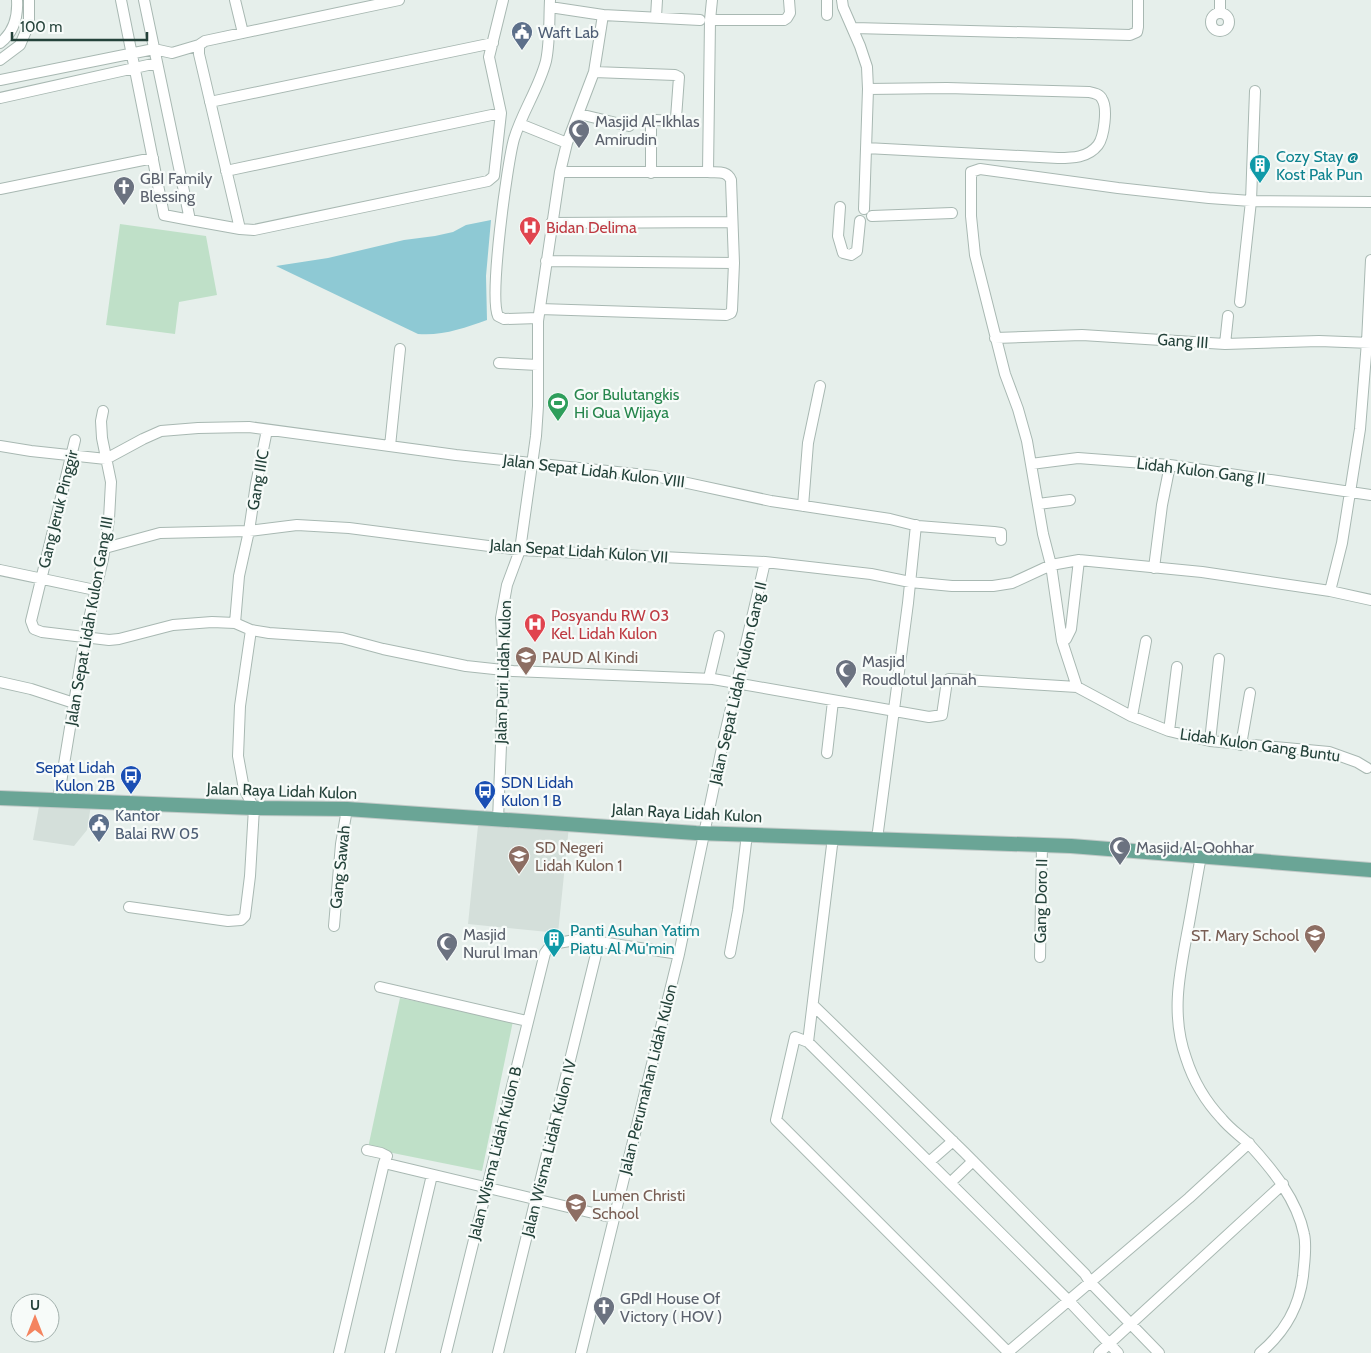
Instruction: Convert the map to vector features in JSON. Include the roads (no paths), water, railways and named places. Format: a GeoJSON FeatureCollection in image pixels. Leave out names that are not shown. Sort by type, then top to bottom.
{"type":"FeatureCollection","features":[{"type":"Feature","properties":{"kind":"main road","name":"Jalan Raya Lidah Kulon"},"geometry":{"type":"LineString","coordinates":[[0,798],[254,808],[347,809],[704,833],[1042,845],[1371,870]]}},
{"type":"Feature","properties":{"kind":"street"},"geometry":{"type":"LineString","coordinates":[[0,43],[8,37],[15,21],[17,0]]}},
{"type":"Feature","properties":{"kind":"street"},"geometry":{"type":"LineString","coordinates":[[0,60],[20,45],[29,24],[29,0]]}},
{"type":"Feature","properties":{"kind":"street"},"geometry":{"type":"LineString","coordinates":[[121,0],[164,215],[254,230],[488,181],[494,176],[501,113],[489,58],[504,0]]}},
{"type":"Feature","properties":{"kind":"street"},"geometry":{"type":"LineString","coordinates":[[144,0],[190,220]]}},
{"type":"Feature","properties":{"kind":"street"},"geometry":{"type":"LineString","coordinates":[[235,0],[243,33]]}},
{"type":"Feature","properties":{"kind":"street"},"geometry":{"type":"LineString","coordinates":[[0,80],[154,49],[172,53],[199,46],[205,41],[399,0]]}},
{"type":"Feature","properties":{"kind":"street"},"geometry":{"type":"LineString","coordinates":[[656,17],[657,0]]}},
{"type":"Feature","properties":{"kind":"street"},"geometry":{"type":"LineString","coordinates":[[708,172],[705,20],[712,0]]}},
{"type":"Feature","properties":{"kind":"street"},"geometry":{"type":"LineString","coordinates":[[560,172],[708,172],[724,173],[730,177],[734,264],[732,310],[726,315],[539,314],[501,318],[496,314],[495,306],[502,219],[511,154],[520,124],[546,61],[550,3],[603,15],[705,20],[784,20],[788,18],[790,12],[789,0]]}},
{"type":"Feature","properties":{"kind":"street"},"geometry":{"type":"LineString","coordinates":[[827,0],[827,15]]}},
{"type":"Feature","properties":{"kind":"street"},"geometry":{"type":"LineString","coordinates":[[842,0],[843,8],[854,28],[864,58],[868,89],[864,209]]}},
{"type":"Feature","properties":{"kind":"street"},"geometry":{"type":"LineString","coordinates":[[854,28],[1130,35],[1137,32],[1138,0]]}},
{"type":"Feature","properties":{"kind":"street"},"geometry":{"type":"LineString","coordinates":[[1220,0],[1220,12]]}},
{"type":"Feature","properties":{"kind":"street","name":"Jalan Puri Lidah Kulon"},"geometry":{"type":"LineString","coordinates":[[498,820],[504,670],[501,618],[503,601],[520,550],[532,464],[538,406],[539,314],[551,223],[566,143],[594,72],[603,15]]}},
{"type":"Feature","properties":{"kind":"street"},"geometry":{"type":"LineString","coordinates":[[210,102],[493,43]]}},
{"type":"Feature","properties":{"kind":"street"},"geometry":{"type":"LineString","coordinates":[[199,46],[199,54],[240,229]]}},
{"type":"Feature","properties":{"kind":"street"},"geometry":{"type":"LineString","coordinates":[[0,98],[157,63]]}},
{"type":"Feature","properties":{"kind":"street"},"geometry":{"type":"LineString","coordinates":[[594,72],[675,75],[679,77],[676,118],[672,121],[655,120],[651,123],[651,173]]}},
{"type":"Feature","properties":{"kind":"street"},"geometry":{"type":"LineString","coordinates":[[866,148],[1079,158],[1099,144],[1104,129],[1103,100],[1098,95],[1089,92],[947,88],[868,89]]}},
{"type":"Feature","properties":{"kind":"street"},"geometry":{"type":"LineString","coordinates":[[1240,302],[1251,201],[1255,90]]}},
{"type":"Feature","properties":{"kind":"street"},"geometry":{"type":"LineString","coordinates":[[226,171],[501,113]]}},
{"type":"Feature","properties":{"kind":"street"},"geometry":{"type":"LineString","coordinates":[[579,114],[630,126]]}},
{"type":"Feature","properties":{"kind":"street"},"geometry":{"type":"LineString","coordinates":[[520,124],[566,143]]}},
{"type":"Feature","properties":{"kind":"street"},"geometry":{"type":"LineString","coordinates":[[0,189],[153,158]]}},
{"type":"Feature","properties":{"kind":"street"},"geometry":{"type":"LineString","coordinates":[[85,636],[109,640],[173,624],[235,623],[251,630],[342,638],[383,649],[466,666],[504,670],[709,678],[929,717],[940,717],[943,713],[947,681],[949,679],[1076,687],[1062,641],[1051,565],[1027,441],[1005,374],[975,255],[971,216],[971,174],[973,171],[980,169],[1118,188],[1251,201],[1371,202]]}},
{"type":"Feature","properties":{"kind":"street"},"geometry":{"type":"LineString","coordinates":[[840,207],[838,236],[843,253],[851,255],[857,251],[859,212],[864,209],[870,210],[872,219],[866,223],[860,221]]}},
{"type":"Feature","properties":{"kind":"street"},"geometry":{"type":"LineString","coordinates":[[872,216],[952,213]]}},
{"type":"Feature","properties":{"kind":"street"},"geometry":{"type":"LineString","coordinates":[[551,223],[731,222]]}},
{"type":"Feature","properties":{"kind":"street"},"geometry":{"type":"LineString","coordinates":[[1330,591],[1342,543],[1360,429],[1369,343],[1371,260]]}},
{"type":"Feature","properties":{"kind":"street"},"geometry":{"type":"LineString","coordinates":[[546,261],[734,264]]}},
{"type":"Feature","properties":{"kind":"street"},"geometry":{"type":"LineString","coordinates":[[1225,344],[1228,316]]}},
{"type":"Feature","properties":{"kind":"street","name":"Gang III"},"geometry":{"type":"LineString","coordinates":[[995,338],[1082,335],[1225,344],[1318,341],[1369,343]]}},
{"type":"Feature","properties":{"kind":"street"},"geometry":{"type":"LineString","coordinates":[[390,446],[400,349]]}},
{"type":"Feature","properties":{"kind":"street"},"geometry":{"type":"LineString","coordinates":[[499,362],[538,365]]}},
{"type":"Feature","properties":{"kind":"street"},"geometry":{"type":"LineString","coordinates":[[804,506],[808,443],[820,386]]}},
{"type":"Feature","properties":{"kind":"street","name":"Jalan Sepat Lidah Kulon Gang III"},"geometry":{"type":"LineString","coordinates":[[58,801],[85,636],[105,548],[109,519],[111,482],[102,438],[102,411]]}},
{"type":"Feature","properties":{"kind":"street","name":"Jalan Sepat Lidah Kulon VIII"},"geometry":{"type":"LineString","coordinates":[[106,459],[161,431],[230,427],[267,430],[532,464],[656,476],[771,501],[890,519],[916,525],[1001,533],[1001,540]]}},
{"type":"Feature","properties":{"kind":"street","name":"Gang IIIC"},"geometry":{"type":"LineString","coordinates":[[235,623],[239,576],[267,430]]}},
{"type":"Feature","properties":{"kind":"street","name":"Gang Jeruk Pinggir"},"geometry":{"type":"LineString","coordinates":[[75,440],[31,621],[34,629],[42,632],[85,636]]}},
{"type":"Feature","properties":{"kind":"street"},"geometry":{"type":"LineString","coordinates":[[0,446],[106,459]]}},
{"type":"Feature","properties":{"kind":"street","name":"Lidah Kulon Gang II"},"geometry":{"type":"LineString","coordinates":[[1031,464],[1078,458],[1170,465],[1371,495]]}},
{"type":"Feature","properties":{"kind":"street"},"geometry":{"type":"LineString","coordinates":[[1154,568],[1162,505],[1170,465]]}},
{"type":"Feature","properties":{"kind":"street"},"geometry":{"type":"LineString","coordinates":[[1038,504],[1070,500]]}},
{"type":"Feature","properties":{"kind":"street","name":"Jalan Sepat Lidah Kulon VII"},"geometry":{"type":"LineString","coordinates":[[105,548],[160,533],[249,531],[297,525],[349,528],[520,550],[765,562],[871,574],[910,582],[952,586],[993,586],[1012,583],[1051,565],[1079,560],[1202,572],[1330,591],[1371,600]]}},
{"type":"Feature","properties":{"kind":"street"},"geometry":{"type":"LineString","coordinates":[[877,839],[916,525]]}},
{"type":"Feature","properties":{"kind":"street"},"geometry":{"type":"LineString","coordinates":[[1062,641],[1066,639],[1071,629],[1079,560]]}},
{"type":"Feature","properties":{"kind":"street","name":"Jalan Sepat Lidah Kulon Gang II"},"geometry":{"type":"LineString","coordinates":[[704,833],[736,682],[765,562]]}},
{"type":"Feature","properties":{"kind":"street"},"geometry":{"type":"LineString","coordinates":[[0,570],[95,590]]}},
{"type":"Feature","properties":{"kind":"street"},"geometry":{"type":"LineString","coordinates":[[128,907],[228,921],[241,920],[246,912],[254,808],[244,789],[238,756],[240,706],[251,630]]}},
{"type":"Feature","properties":{"kind":"street"},"geometry":{"type":"LineString","coordinates":[[709,678],[719,636]]}},
{"type":"Feature","properties":{"kind":"street"},"geometry":{"type":"LineString","coordinates":[[1132,716],[1146,641]]}},
{"type":"Feature","properties":{"kind":"street"},"geometry":{"type":"LineString","coordinates":[[1210,741],[1219,659]]}},
{"type":"Feature","properties":{"kind":"street"},"geometry":{"type":"LineString","coordinates":[[1169,731],[1178,667]]}},
{"type":"Feature","properties":{"kind":"street"},"geometry":{"type":"LineString","coordinates":[[0,682],[31,689],[74,703]]}},
{"type":"Feature","properties":{"kind":"street","name":"Lidah Kulon Gang Buntu"},"geometry":{"type":"LineString","coordinates":[[1076,687],[1132,716],[1169,731],[1210,741],[1330,752],[1357,762],[1367,768]]}},
{"type":"Feature","properties":{"kind":"street"},"geometry":{"type":"LineString","coordinates":[[1241,745],[1250,693]]}},
{"type":"Feature","properties":{"kind":"street"},"geometry":{"type":"LineString","coordinates":[[827,753],[833,701]]}},
{"type":"Feature","properties":{"kind":"street","name":"Gang Sawah"},"geometry":{"type":"LineString","coordinates":[[334,926],[341,844],[347,809]]}},
{"type":"Feature","properties":{"kind":"street","name":"Jalan Perumahan Lidah Kulon"},"geometry":{"type":"LineString","coordinates":[[581,1353],[679,954],[704,833]]}},
{"type":"Feature","properties":{"kind":"street"},"geometry":{"type":"LineString","coordinates":[[730,953],[738,910],[747,834]]}},
{"type":"Feature","properties":{"kind":"street"},"geometry":{"type":"LineString","coordinates":[[808,1042],[833,837]]}},
{"type":"Feature","properties":{"kind":"street","name":"Gang Doro II"},"geometry":{"type":"LineString","coordinates":[[1040,957],[1042,845]]}},
{"type":"Feature","properties":{"kind":"street"},"geometry":{"type":"LineString","coordinates":[[1201,856],[1177,988],[1177,1014],[1181,1041],[1192,1075],[1207,1101],[1221,1119],[1249,1143],[1282,1184],[1294,1206],[1304,1235],[1304,1266],[1300,1294],[1290,1319],[1260,1353]]}},
{"type":"Feature","properties":{"kind":"street","name":"Jalan Wisma Lidah Kulon B"},"geometry":{"type":"LineString","coordinates":[[446,1353],[544,953],[548,948],[558,943],[573,940],[599,942]]}},
{"type":"Feature","properties":{"kind":"street"},"geometry":{"type":"LineString","coordinates":[[599,942],[679,954]]}},
{"type":"Feature","properties":{"kind":"street","name":"Jalan Wisma Lidah Kulon IV"},"geometry":{"type":"LineString","coordinates":[[498,1353],[599,942]]}},
{"type":"Feature","properties":{"kind":"street"},"geometry":{"type":"LineString","coordinates":[[380,987],[527,1021]]}},
{"type":"Feature","properties":{"kind":"street"},"geometry":{"type":"LineString","coordinates":[[813,1004],[1085,1274],[1090,1282],[1158,1353]]}},
{"type":"Feature","properties":{"kind":"street"},"geometry":{"type":"LineString","coordinates":[[1118,1353],[1068,1300],[808,1042],[795,1037],[776,1120],[1007,1353],[1068,1300],[1189,1198],[1249,1143]]}},
{"type":"Feature","properties":{"kind":"street"},"geometry":{"type":"LineString","coordinates":[[929,1162],[953,1141]]}},
{"type":"Feature","properties":{"kind":"street"},"geometry":{"type":"LineString","coordinates":[[339,1353],[384,1163],[387,1159],[385,1154],[366,1150]]}},
{"type":"Feature","properties":{"kind":"street"},"geometry":{"type":"LineString","coordinates":[[950,1183],[973,1161]]}},
{"type":"Feature","properties":{"kind":"street"},"geometry":{"type":"LineString","coordinates":[[384,1163],[614,1218]]}},
{"type":"Feature","properties":{"kind":"street"},"geometry":{"type":"LineString","coordinates":[[390,1353],[432,1175]]}},
{"type":"Feature","properties":{"kind":"street"},"geometry":{"type":"LineString","coordinates":[[1099,1353],[1282,1184]]}},
{"type":"Feature","properties":{"kind":"water"},"geometry":{"type":"Polygon","coordinates":[[[491,220],[486,276],[487,320],[453,331],[436,334],[418,334],[276,266],[328,258],[404,240],[435,236],[453,232],[466,225],[491,220]]]}},
{"type":"Feature","properties":{"kind":"place","name":"Waft Lab"},"geometry":{"type":"Point","coordinates":[522,51]}},
{"type":"Feature","properties":{"kind":"place","name":"Masjid Al-Ikhlas Amirudin"},"geometry":{"type":"Point","coordinates":[579,149]}},
{"type":"Feature","properties":{"kind":"place","name":"Cozy Stay @ Kost Pak Pun"},"geometry":{"type":"Point","coordinates":[1260,184]}},
{"type":"Feature","properties":{"kind":"place","name":"GBI Family Blessing"},"geometry":{"type":"Point","coordinates":[124,206]}},
{"type":"Feature","properties":{"kind":"place","name":"Bidan Delima"},"geometry":{"type":"Point","coordinates":[530,246]}},
{"type":"Feature","properties":{"kind":"place","name":"Gor Bulutangkis Hi Qua Wijaya"},"geometry":{"type":"Point","coordinates":[558,422]}},
{"type":"Feature","properties":{"kind":"place","name":"Posyandu RW 03 Kel. Lidah Kulon"},"geometry":{"type":"Point","coordinates":[535,643]}},
{"type":"Feature","properties":{"kind":"place","name":"PAUD Al Kindi"},"geometry":{"type":"Point","coordinates":[526,676]}},
{"type":"Feature","properties":{"kind":"place","name":"Masjid Roudlotul Jannah"},"geometry":{"type":"Point","coordinates":[846,689]}},
{"type":"Feature","properties":{"kind":"place","name":"Sepat Lidah Kulon 2B"},"geometry":{"type":"Point","coordinates":[131,795]}},
{"type":"Feature","properties":{"kind":"place","name":"SDN Lidah Kulon 1 B"},"geometry":{"type":"Point","coordinates":[485,810]}},
{"type":"Feature","properties":{"kind":"place","name":"Kantor Balai RW 05"},"geometry":{"type":"Point","coordinates":[99,843]}},
{"type":"Feature","properties":{"kind":"place","name":"Masjid Al-Qohhar"},"geometry":{"type":"Point","coordinates":[1120,866]}},
{"type":"Feature","properties":{"kind":"place","name":"SD Negeri Lidah Kulon 1"},"geometry":{"type":"Point","coordinates":[519,875]}},
{"type":"Feature","properties":{"kind":"place","name":"ST. Mary School"},"geometry":{"type":"Point","coordinates":[1315,954]}},
{"type":"Feature","properties":{"kind":"place","name":"Panti Asuhan Yatim Piatu Al Mu'min"},"geometry":{"type":"Point","coordinates":[554,958]}},
{"type":"Feature","properties":{"kind":"place","name":"Masjid Nurul Iman"},"geometry":{"type":"Point","coordinates":[447,962]}},
{"type":"Feature","properties":{"kind":"place","name":"Lumen Christi School"},"geometry":{"type":"Point","coordinates":[576,1223]}},
{"type":"Feature","properties":{"kind":"place","name":"GPdI House Of Victory ( HOV )"},"geometry":{"type":"Point","coordinates":[604,1326]}}]}
